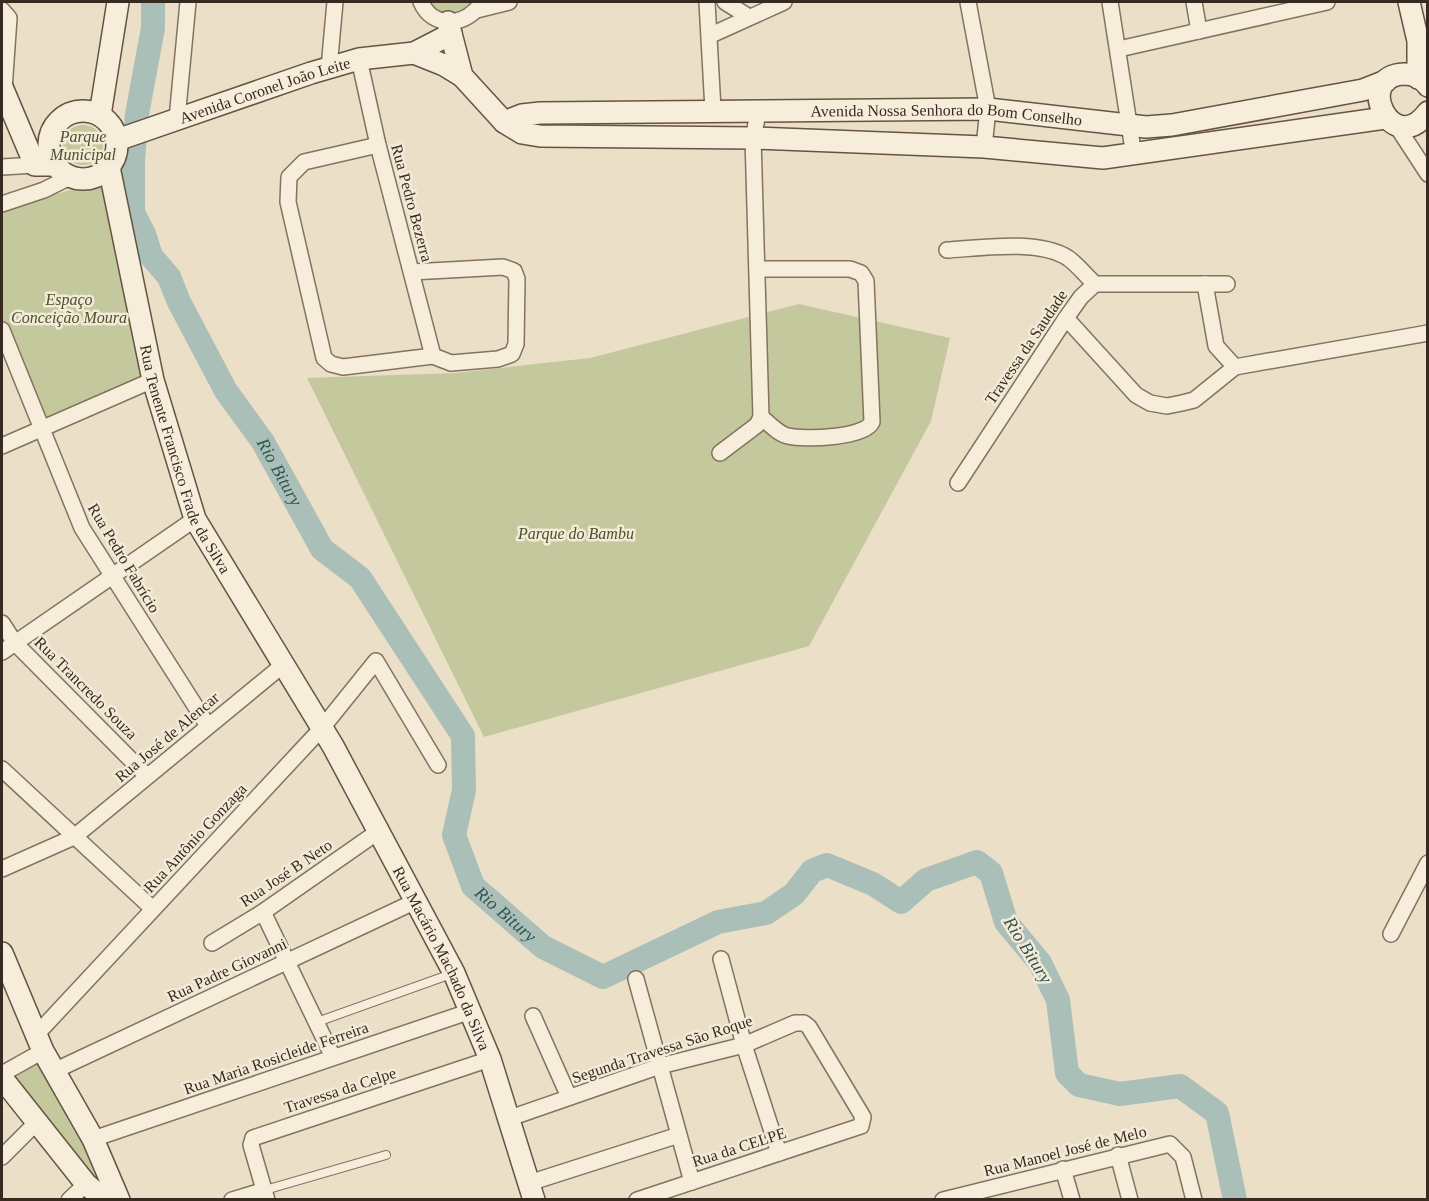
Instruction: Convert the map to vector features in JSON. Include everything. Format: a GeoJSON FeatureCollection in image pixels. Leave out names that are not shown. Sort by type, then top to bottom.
{"type":"FeatureCollection","features":[{"type":"Feature","properties":{"kind":"street"},"geometry":{"type":"LineString","coordinates":[[100,115],[118,2]]}},
{"type":"Feature","properties":{"kind":"street"},"geometry":{"type":"LineString","coordinates":[[171,121],[188,2]]}},
{"type":"Feature","properties":{"kind":"street"},"geometry":{"type":"LineString","coordinates":[[329,68],[335,2]]}},
{"type":"Feature","properties":{"kind":"street"},"geometry":{"type":"LineString","coordinates":[[421,2],[435,18],[450,28],[464,20],[479,6],[509,2]]}},
{"type":"Feature","properties":{"kind":"street"},"geometry":{"type":"LineString","coordinates":[[707,2],[711,35],[713,110]]}},
{"type":"Feature","properties":{"kind":"street"},"geometry":{"type":"LineString","coordinates":[[726,2],[749,17]]}},
{"type":"Feature","properties":{"kind":"street"},"geometry":{"type":"LineString","coordinates":[[711,35],[784,2]]}},
{"type":"Feature","properties":{"kind":"street"},"geometry":{"type":"LineString","coordinates":[[968,2],[988,109],[984,147]]}},
{"type":"Feature","properties":{"kind":"street"},"geometry":{"type":"LineString","coordinates":[[1110,2],[1134,156]]}},
{"type":"Feature","properties":{"kind":"street"},"geometry":{"type":"LineString","coordinates":[[1194,2],[1199,31]]}},
{"type":"Feature","properties":{"kind":"street"},"geometry":{"type":"LineString","coordinates":[[1119,49],[1306,4],[1327,2]]}},
{"type":"Feature","properties":{"kind":"street"},"geometry":{"type":"LineString","coordinates":[[1409,2],[1424,81]]}},
{"type":"Feature","properties":{"kind":"street"},"geometry":{"type":"LineString","coordinates":[[2,10],[9,18],[3,89],[53,169]]}},
{"type":"Feature","properties":{"kind":"street","name":"Avenida Coronel João Leite"},"geometry":{"type":"LineString","coordinates":[[414,53],[450,28]]}},
{"type":"Feature","properties":{"kind":"street","name":"Avenida Nossa Senhora do Bom Conselho"},"geometry":{"type":"LineString","coordinates":[[450,28],[462,76],[504,123],[522,132],[540,136],[753,138],[984,147],[1103,158],[1134,156],[1390,121],[1409,126],[1422,120],[1428,112]]}},
{"type":"Feature","properties":{"kind":"street","name":"Avenida Coronel João Leite"},"geometry":{"type":"LineString","coordinates":[[122,138],[359,59],[414,53],[444,65],[462,76]]}},
{"type":"Feature","properties":{"kind":"street","name":"Rua Pedro Bezerra"},"geometry":{"type":"LineString","coordinates":[[359,59],[378,145],[433,356]]}},
{"type":"Feature","properties":{"kind":"street","name":"Avenida Nossa Senhora do Bom Conselho"},"geometry":{"type":"LineString","coordinates":[[504,123],[522,115],[540,113],[759,109],[988,109],[1129,125],[1172,125],[1363,90],[1398,74],[1410,74],[1424,81]]}},
{"type":"Feature","properties":{"kind":"street"},"geometry":{"type":"LineString","coordinates":[[1386,81],[1379,92],[1379,106],[1428,174]]}},
{"type":"Feature","properties":{"kind":"street"},"geometry":{"type":"LineString","coordinates":[[720,453],[757,425],[761,417],[753,138],[759,109]]}},
{"type":"Feature","properties":{"kind":"street"},"geometry":{"type":"LineString","coordinates":[[2,167],[53,169],[91,178],[109,167],[122,138],[100,115],[77,111],[57,122],[48,143],[53,169],[44,190],[2,204]]}},
{"type":"Feature","properties":{"kind":"street"},"geometry":{"type":"LineString","coordinates":[[378,145],[304,162],[289,177],[288,202],[321,348],[327,361],[343,367],[433,356],[451,363],[498,359],[512,354],[516,344],[518,279],[514,271],[503,267],[412,272]]}},
{"type":"Feature","properties":{"kind":"street","name":"Rua Tenente Francisco Frade da Silva"},"geometry":{"type":"LineString","coordinates":[[109,167],[153,380],[195,519],[322,728]]}},
{"type":"Feature","properties":{"kind":"street"},"geometry":{"type":"LineString","coordinates":[[947,250],[1021,247],[1053,252],[1067,258],[1095,284],[1227,284]]}},
{"type":"Feature","properties":{"kind":"street"},"geometry":{"type":"LineString","coordinates":[[757,269],[850,269],[861,273],[866,281],[872,422],[870,427],[857,434],[796,438],[785,435],[761,417]]}},
{"type":"Feature","properties":{"kind":"street","name":"Travessa da Saudade"},"geometry":{"type":"LineString","coordinates":[[958,483],[1066,318],[1081,297],[1095,284]]}},
{"type":"Feature","properties":{"kind":"street"},"geometry":{"type":"LineString","coordinates":[[1204,284],[1216,346],[1235,367]]}},
{"type":"Feature","properties":{"kind":"street"},"geometry":{"type":"LineString","coordinates":[[1066,318],[1136,395],[1150,403],[1167,406],[1194,400],[1235,367],[1428,333]]}},
{"type":"Feature","properties":{"kind":"street","name":"Rua Pedro Fabrício"},"geometry":{"type":"LineString","coordinates":[[2,330],[81,528],[208,726]]}},
{"type":"Feature","properties":{"kind":"street"},"geometry":{"type":"LineString","coordinates":[[2,446],[153,380]]}},
{"type":"Feature","properties":{"kind":"street"},"geometry":{"type":"LineString","coordinates":[[2,652],[195,519]]}},
{"type":"Feature","properties":{"kind":"street","name":"Rua Trancredo Souza"},"geometry":{"type":"LineString","coordinates":[[2,623],[15,643],[147,776]]}},
{"type":"Feature","properties":{"kind":"street","name":"Rua Antônio Gonzaga"},"geometry":{"type":"LineString","coordinates":[[2,1076],[39,1043],[153,909],[322,728],[376,662],[438,765]]}},
{"type":"Feature","properties":{"kind":"street","name":"Rua José de Alencar"},"geometry":{"type":"LineString","coordinates":[[2,869],[74,837],[283,665]]}},
{"type":"Feature","properties":{"kind":"street","name":"Rua Macário Machado da Silva"},"geometry":{"type":"LineString","coordinates":[[322,728],[416,901],[471,1011],[510,1118],[532,1191]]}},
{"type":"Feature","properties":{"kind":"street"},"geometry":{"type":"LineString","coordinates":[[2,769],[153,909]]}},
{"type":"Feature","properties":{"kind":"street","name":"Rua José B Neto"},"geometry":{"type":"LineString","coordinates":[[212,943],[263,912],[379,831]]}},
{"type":"Feature","properties":{"kind":"street"},"geometry":{"type":"LineString","coordinates":[[1391,934],[1428,863]]}},
{"type":"Feature","properties":{"kind":"street","name":"Rua Padre Giovanni"},"geometry":{"type":"LineString","coordinates":[[54,1071],[416,901]]}},
{"type":"Feature","properties":{"kind":"street"},"geometry":{"type":"LineString","coordinates":[[263,912],[333,1057]]}},
{"type":"Feature","properties":{"kind":"street"},"geometry":{"type":"LineString","coordinates":[[2,952],[39,1043],[93,1139],[119,1200]]}},
{"type":"Feature","properties":{"kind":"street"},"geometry":{"type":"LineString","coordinates":[[721,958],[744,1045],[779,1153]]}},
{"type":"Feature","properties":{"kind":"street"},"geometry":{"type":"LineString","coordinates":[[636,979],[692,1182]]}},
{"type":"Feature","properties":{"kind":"street","name":"Rua Maria Rosicleide Ferreira"},"geometry":{"type":"LineString","coordinates":[[93,1139],[471,1011]]}},
{"type":"Feature","properties":{"kind":"street"},"geometry":{"type":"LineString","coordinates":[[533,1016],[569,1097]]}},
{"type":"Feature","properties":{"kind":"street","name":"Segunda Travessa São Roque"},"geometry":{"type":"LineString","coordinates":[[510,1118],[660,1066],[744,1045],[790,1024],[800,1022],[809,1027],[863,1117],[861,1126],[851,1130]]}},
{"type":"Feature","properties":{"kind":"street","name":"Travessa da Celpe"},"geometry":{"type":"LineString","coordinates":[[266,1195],[251,1145],[253,1138],[490,1059]]}},
{"type":"Feature","properties":{"kind":"street"},"geometry":{"type":"LineString","coordinates":[[2,1076],[36,1123],[86,1184],[105,1200]]}},
{"type":"Feature","properties":{"kind":"street"},"geometry":{"type":"LineString","coordinates":[[2,1156],[36,1123]]}},
{"type":"Feature","properties":{"kind":"street","name":"Rua da CELPE"},"geometry":{"type":"LineString","coordinates":[[637,1200],[851,1130]]}},
{"type":"Feature","properties":{"kind":"street"},"geometry":{"type":"LineString","coordinates":[[532,1191],[679,1135]]}},
{"type":"Feature","properties":{"kind":"street","name":"Rua Manoel José de Melo"},"geometry":{"type":"LineString","coordinates":[[943,1200],[965,1197],[1063,1169],[1170,1144],[1184,1157],[1194,1200]]}},
{"type":"Feature","properties":{"kind":"street"},"geometry":{"type":"LineString","coordinates":[[1118,1155],[1130,1200]]}},
{"type":"Feature","properties":{"kind":"street"},"geometry":{"type":"LineString","coordinates":[[1063,1169],[1072,1200]]}},
{"type":"Feature","properties":{"kind":"street"},"geometry":{"type":"LineString","coordinates":[[69,1200],[86,1184]]}},
{"type":"Feature","properties":{"kind":"street"},"geometry":{"type":"LineString","coordinates":[[232,1200],[266,1195]]}},
{"type":"Feature","properties":{"kind":"lane"},"geometry":{"type":"LineString","coordinates":[[317,1022],[453,973]]}},
{"type":"Feature","properties":{"kind":"lane"},"geometry":{"type":"LineString","coordinates":[[266,1195],[386,1155]]}},
{"type":"Feature","properties":{"kind":"green space"},"geometry":{"type":"Polygon","coordinates":[[[425,2],[476,2],[462,15],[435,14],[425,2]]]}},
{"type":"Feature","properties":{"kind":"green space","name":"Parque Municipal"},"geometry":{"type":"Polygon","coordinates":[[[83,125],[91,126],[97,131],[102,137],[102,153],[97,159],[91,164],[83,165],[75,164],[69,159],[64,153],[63,145],[64,137],[69,131],[75,126],[83,125]]]}},
{"type":"Feature","properties":{"kind":"green space","name":"Espaço Conceição Moura"},"geometry":{"type":"Polygon","coordinates":[[[111,178],[149,378],[42,424],[2,318],[2,210],[111,178]]]}},
{"type":"Feature","properties":{"kind":"green space","name":"Parque do Bambu"},"geometry":{"type":"Polygon","coordinates":[[[799,304],[950,338],[931,421],[809,646],[484,737],[307,378],[455,373],[590,358],[799,304]]]}},
{"type":"Feature","properties":{"kind":"green space"},"geometry":{"type":"Polygon","coordinates":[[[48,1060],[113,1187],[99,1195],[2,1075],[48,1060]]]}},
{"type":"Feature","properties":{"kind":"waterway","name":"Rio Bitury"},"geometry":{"type":"LineString","coordinates":[[153,2],[153,28],[137,114],[133,160],[133,213],[144,234],[151,256],[169,277],[179,302],[226,391],[263,442],[322,549],[360,578],[463,736],[464,790],[454,835],[473,886],[543,947],[603,977],[718,922],[766,913],[794,894],[812,871],[827,865],[873,884],[901,902],[926,880],[977,862],[991,873],[1006,922],[1040,963],[1058,1000],[1067,1073],[1079,1085],[1120,1094],[1180,1086],[1217,1113],[1235,1200]]}}]}
